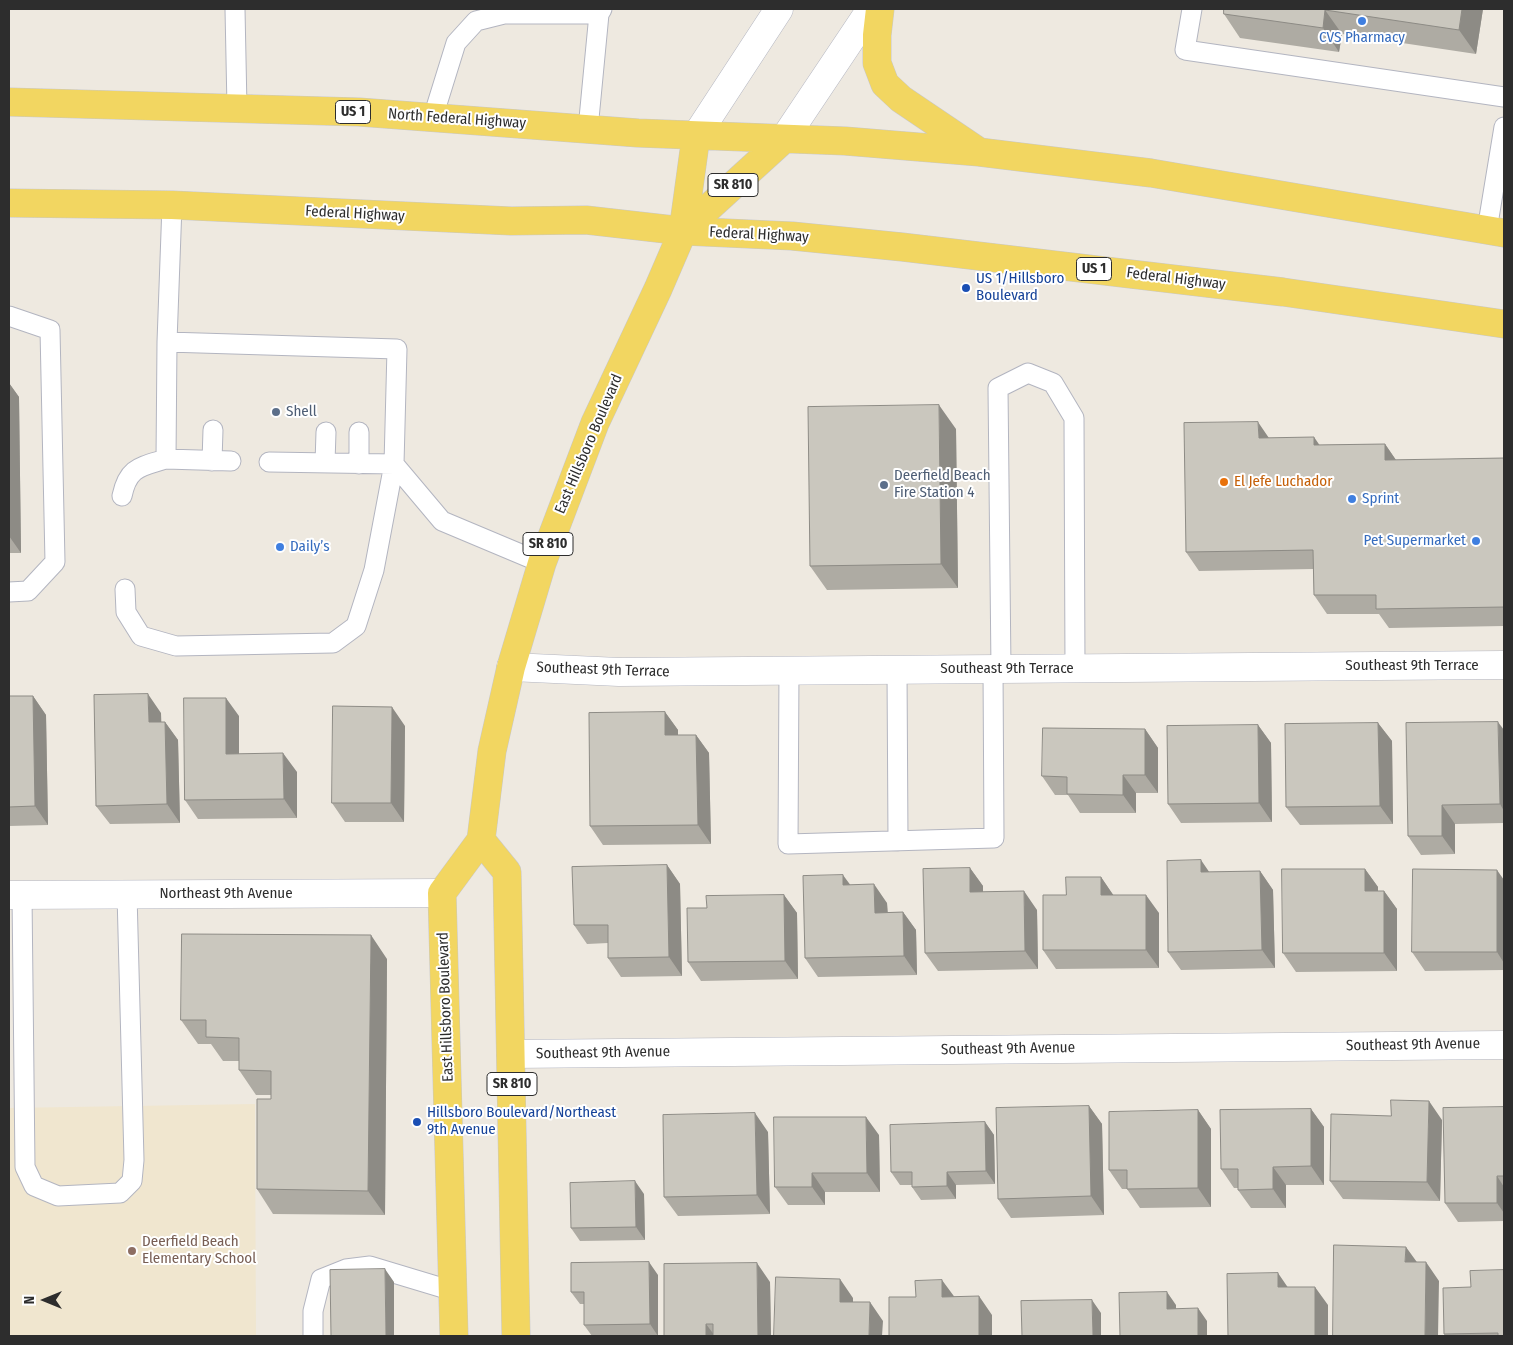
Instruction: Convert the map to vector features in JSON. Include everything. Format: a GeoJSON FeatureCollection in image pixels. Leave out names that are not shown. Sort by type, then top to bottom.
{"type":"FeatureCollection","features":[{"type":"Feature","properties":{"kind":"main road"},"geometry":{"type":"LineString","coordinates":[[880,9],[877,35],[877,63],[886,84],[901,99],[979,152]]}},
{"type":"Feature","properties":{"kind":"main road","name":"North Federal Highway"},"geometry":{"type":"LineString","coordinates":[[9,102],[359,112],[696,136],[784,139]]}},
{"type":"Feature","properties":{"kind":"main road","name":"East Hillsboro Boulevard"},"geometry":{"type":"LineString","coordinates":[[454,1336],[442,893],[481,840],[492,751],[511,667],[542,563],[595,424],[683,231],[696,136]]}},
{"type":"Feature","properties":{"kind":"main road","name":"East Hillsboro Boulevard"},"geometry":{"type":"LineString","coordinates":[[683,231],[784,139]]}},
{"type":"Feature","properties":{"kind":"main road","name":"US 1"},"geometry":{"type":"LineString","coordinates":[[784,139],[845,141],[979,152],[1151,173],[1496,232]]}},
{"type":"Feature","properties":{"kind":"main road","name":"Federal Highway"},"geometry":{"type":"LineString","coordinates":[[9,203],[172,205],[511,221],[586,220],[683,231],[792,236],[912,248],[1283,292],[1504,324]]}},
{"type":"Feature","properties":{"kind":"main road","name":"SR 810"},"geometry":{"type":"LineString","coordinates":[[481,840],[507,872],[516,1336]]}},
{"type":"Feature","properties":{"kind":"street","name":"East Hillsboro Boulevard"},"geometry":{"type":"LineString","coordinates":[[696,136],[779,9]]}},
{"type":"Feature","properties":{"kind":"street","name":"East Hillsboro Boulevard"},"geometry":{"type":"LineString","coordinates":[[784,139],[871,9]]}},
{"type":"Feature","properties":{"kind":"street","name":"Southeast 9th Terrace"},"geometry":{"type":"LineString","coordinates":[[511,667],[619,672],[1504,665]]}},
{"type":"Feature","properties":{"kind":"street","name":"Northeast 9th Avenue"},"geometry":{"type":"LineString","coordinates":[[15,895],[442,893]]}},
{"type":"Feature","properties":{"kind":"street","name":"Southeast 9th Avenue"},"geometry":{"type":"LineString","coordinates":[[511,1054],[1504,1044]]}},
{"type":"Feature","properties":{"kind":"lane"},"geometry":{"type":"LineString","coordinates":[[235,9],[238,108]]}},
{"type":"Feature","properties":{"kind":"lane"},"geometry":{"type":"LineString","coordinates":[[1192,9],[1185,50],[1504,97]]}},
{"type":"Feature","properties":{"kind":"lane"},"geometry":{"type":"LineString","coordinates":[[433,117],[456,43],[476,21],[504,14],[601,12],[588,129]]}},
{"type":"Feature","properties":{"kind":"lane"},"geometry":{"type":"LineString","coordinates":[[1496,232],[1504,127]]}},
{"type":"Feature","properties":{"kind":"lane"},"geometry":{"type":"LineString","coordinates":[[166,460],[167,342],[172,205]]}},
{"type":"Feature","properties":{"kind":"lane"},"geometry":{"type":"LineString","coordinates":[[9,316],[50,330],[55,562],[28,592],[9,592]]}},
{"type":"Feature","properties":{"kind":"lane"},"geometry":{"type":"LineString","coordinates":[[125,589],[126,612],[141,636],[176,646],[333,643],[356,626],[374,570],[394,464],[397,349],[361,357],[327,356],[215,352],[167,342]]}},
{"type":"Feature","properties":{"kind":"lane"},"geometry":{"type":"LineString","coordinates":[[789,671],[788,844],[994,838],[998,388],[1028,373],[1053,383],[1074,418],[1075,669]]}},
{"type":"Feature","properties":{"kind":"lane"},"geometry":{"type":"LineString","coordinates":[[212,460],[213,430]]}},
{"type":"Feature","properties":{"kind":"lane"},"geometry":{"type":"LineString","coordinates":[[325,463],[326,432]]}},
{"type":"Feature","properties":{"kind":"lane"},"geometry":{"type":"LineString","coordinates":[[358,464],[359,432]]}},
{"type":"Feature","properties":{"kind":"lane"},"geometry":{"type":"LineString","coordinates":[[122,496],[125,481],[138,468],[166,460],[231,460]]}},
{"type":"Feature","properties":{"kind":"lane"},"geometry":{"type":"LineString","coordinates":[[269,462],[394,464],[442,521],[542,563]]}},
{"type":"Feature","properties":{"kind":"lane"},"geometry":{"type":"LineString","coordinates":[[897,670],[898,841]]}},
{"type":"Feature","properties":{"kind":"lane"},"geometry":{"type":"LineString","coordinates":[[15,895],[25,1167],[34,1186],[58,1196],[82,1196],[120,1193],[132,1181],[134,1160],[127,894]]}},
{"type":"Feature","properties":{"kind":"lane"},"geometry":{"type":"LineString","coordinates":[[314,1336],[313,1311],[322,1279],[346,1269],[370,1266],[453,1291]]}},
{"type":"Feature","properties":{"kind":"shaded area","name":"Deerfield Beach Elementary School"},"geometry":{"type":"Polygon","coordinates":[[[255,1104],[256,1336],[9,1336],[9,1108],[255,1104]]]}},
{"type":"Feature","properties":{"kind":"building"},"geometry":{"type":"Polygon","coordinates":[[[1224,9],[1462,9],[1459,30],[1325,10],[1323,28],[1224,14],[1224,9]]]}},
{"type":"Feature","properties":{"kind":"building"},"geometry":{"type":"Polygon","coordinates":[[[939,405],[941,564],[810,566],[808,407],[939,405]]]}},
{"type":"Feature","properties":{"kind":"building"},"geometry":{"type":"Polygon","coordinates":[[[1258,422],[1259,438],[1314,437],[1314,445],[1385,444],[1385,460],[1504,458],[1504,607],[1376,609],[1376,595],[1314,595],[1313,550],[1186,552],[1184,423],[1258,422]]]}},
{"type":"Feature","properties":{"kind":"building"},"geometry":{"type":"Polygon","coordinates":[[[148,694],[149,722],[165,722],[167,804],[96,806],[94,695],[148,694]]]}},
{"type":"Feature","properties":{"kind":"building"},"geometry":{"type":"Polygon","coordinates":[[[9,696],[33,696],[35,806],[9,807],[9,696]]]}},
{"type":"Feature","properties":{"kind":"building"},"geometry":{"type":"Polygon","coordinates":[[[184,698],[226,698],[226,754],[283,753],[284,799],[185,800],[184,698]]]}},
{"type":"Feature","properties":{"kind":"building"},"geometry":{"type":"Polygon","coordinates":[[[333,706],[392,707],[391,803],[332,803],[333,706]]]}},
{"type":"Feature","properties":{"kind":"building"},"geometry":{"type":"Polygon","coordinates":[[[665,712],[665,735],[696,735],[698,825],[590,826],[589,713],[665,712]]]}},
{"type":"Feature","properties":{"kind":"building"},"geometry":{"type":"Polygon","coordinates":[[[1498,722],[1500,804],[1442,805],[1442,836],[1408,836],[1406,723],[1498,722]]]}},
{"type":"Feature","properties":{"kind":"building"},"geometry":{"type":"Polygon","coordinates":[[[1378,723],[1380,806],[1286,807],[1285,724],[1378,723]]]}},
{"type":"Feature","properties":{"kind":"building"},"geometry":{"type":"Polygon","coordinates":[[[1258,725],[1259,803],[1168,804],[1167,726],[1258,725]]]}},
{"type":"Feature","properties":{"kind":"building"},"geometry":{"type":"Polygon","coordinates":[[[1043,728],[1145,729],[1145,775],[1123,775],[1123,795],[1067,794],[1067,777],[1042,776],[1043,728]]]}},
{"type":"Feature","properties":{"kind":"building"},"geometry":{"type":"Polygon","coordinates":[[[1201,860],[1201,872],[1260,871],[1262,950],[1168,952],[1167,861],[1201,860]]]}},
{"type":"Feature","properties":{"kind":"building"},"geometry":{"type":"Polygon","coordinates":[[[667,865],[669,957],[608,958],[608,925],[574,925],[572,867],[667,865]]]}},
{"type":"Feature","properties":{"kind":"building"},"geometry":{"type":"Polygon","coordinates":[[[970,868],[970,892],[1024,891],[1025,951],[925,953],[923,869],[970,868]]]}},
{"type":"Feature","properties":{"kind":"building"},"geometry":{"type":"Polygon","coordinates":[[[1282,869],[1365,869],[1365,891],[1384,891],[1384,953],[1283,953],[1282,869]]]}},
{"type":"Feature","properties":{"kind":"building"},"geometry":{"type":"Polygon","coordinates":[[[1413,869],[1497,870],[1497,952],[1412,952],[1413,869]]]}},
{"type":"Feature","properties":{"kind":"building"},"geometry":{"type":"Polygon","coordinates":[[[843,875],[843,885],[874,884],[875,913],[903,912],[904,956],[805,958],[803,876],[843,875]]]}},
{"type":"Feature","properties":{"kind":"building"},"geometry":{"type":"Polygon","coordinates":[[[1066,877],[1101,877],[1101,895],[1146,895],[1146,950],[1043,950],[1043,895],[1066,895],[1066,877]]]}},
{"type":"Feature","properties":{"kind":"building"},"geometry":{"type":"Polygon","coordinates":[[[784,895],[785,961],[688,962],[687,908],[707,908],[706,896],[784,895]]]}},
{"type":"Feature","properties":{"kind":"building"},"geometry":{"type":"Polygon","coordinates":[[[182,934],[371,935],[368,1191],[257,1189],[257,1099],[271,1099],[271,1071],[239,1070],[239,1038],[206,1037],[206,1020],[181,1020],[182,934]]]}},
{"type":"Feature","properties":{"kind":"building"},"geometry":{"type":"Polygon","coordinates":[[[1391,1100],[1429,1101],[1427,1182],[1330,1181],[1331,1114],[1391,1116],[1391,1100]]]}},
{"type":"Feature","properties":{"kind":"building"},"geometry":{"type":"Polygon","coordinates":[[[1089,1106],[1091,1196],[998,1199],[996,1108],[1089,1106]]]}},
{"type":"Feature","properties":{"kind":"building"},"geometry":{"type":"Polygon","coordinates":[[[1504,1107],[1504,1176],[1497,1176],[1497,1203],[1445,1203],[1443,1108],[1504,1107]]]}},
{"type":"Feature","properties":{"kind":"building"},"geometry":{"type":"Polygon","coordinates":[[[1311,1109],[1311,1166],[1273,1167],[1273,1189],[1238,1190],[1238,1169],[1221,1169],[1220,1110],[1311,1109]]]}},
{"type":"Feature","properties":{"kind":"building"},"geometry":{"type":"Polygon","coordinates":[[[1198,1110],[1198,1188],[1127,1189],[1127,1170],[1109,1170],[1109,1112],[1198,1110]]]}},
{"type":"Feature","properties":{"kind":"building"},"geometry":{"type":"Polygon","coordinates":[[[755,1113],[757,1195],[664,1197],[663,1115],[755,1113]]]}},
{"type":"Feature","properties":{"kind":"building"},"geometry":{"type":"Polygon","coordinates":[[[774,1117],[866,1117],[867,1173],[812,1173],[812,1187],[775,1187],[774,1117]]]}},
{"type":"Feature","properties":{"kind":"building"},"geometry":{"type":"Polygon","coordinates":[[[985,1122],[986,1171],[947,1172],[947,1186],[912,1187],[912,1172],[891,1172],[890,1125],[985,1122]]]}},
{"type":"Feature","properties":{"kind":"building"},"geometry":{"type":"Polygon","coordinates":[[[635,1181],[636,1227],[571,1228],[570,1183],[635,1181]]]}},
{"type":"Feature","properties":{"kind":"building"},"geometry":{"type":"Polygon","coordinates":[[[1334,1245],[1406,1247],[1405,1262],[1426,1262],[1425,1336],[1333,1336],[1334,1245]]]}},
{"type":"Feature","properties":{"kind":"building"},"geometry":{"type":"Polygon","coordinates":[[[649,1262],[650,1324],[584,1325],[584,1292],[571,1292],[571,1263],[649,1262]]]}},
{"type":"Feature","properties":{"kind":"building"},"geometry":{"type":"Polygon","coordinates":[[[757,1263],[758,1336],[713,1336],[713,1324],[706,1324],[706,1336],[664,1336],[664,1264],[757,1263]]]}},
{"type":"Feature","properties":{"kind":"building"},"geometry":{"type":"Polygon","coordinates":[[[385,1269],[386,1336],[331,1336],[330,1270],[385,1269]]]}},
{"type":"Feature","properties":{"kind":"building"},"geometry":{"type":"Polygon","coordinates":[[[1504,1270],[1504,1336],[1498,1336],[1498,1333],[1444,1334],[1443,1288],[1471,1287],[1470,1271],[1504,1270]]]}},
{"type":"Feature","properties":{"kind":"building"},"geometry":{"type":"Polygon","coordinates":[[[1278,1273],[1278,1287],[1315,1287],[1315,1336],[1228,1336],[1227,1274],[1278,1273]]]}},
{"type":"Feature","properties":{"kind":"building"},"geometry":{"type":"Polygon","coordinates":[[[776,1277],[840,1279],[840,1302],[870,1302],[869,1336],[774,1336],[776,1277]]]}},
{"type":"Feature","properties":{"kind":"building"},"geometry":{"type":"Polygon","coordinates":[[[942,1280],[942,1297],[979,1296],[979,1336],[889,1336],[889,1297],[916,1297],[915,1281],[942,1280]]]}},
{"type":"Feature","properties":{"kind":"building"},"geometry":{"type":"Polygon","coordinates":[[[1167,1292],[1167,1309],[1198,1308],[1198,1336],[1120,1336],[1119,1293],[1167,1292]]]}},
{"type":"Feature","properties":{"kind":"building"},"geometry":{"type":"Polygon","coordinates":[[[1092,1300],[1093,1336],[1022,1336],[1021,1301],[1092,1300]]]}},
{"type":"Feature","properties":{"kind":"place","name":"CVS Pharmacy"},"geometry":{"type":"Point","coordinates":[1362,21]}},
{"type":"Feature","properties":{"kind":"place","name":"US 1/Hillsboro Boulevard"},"geometry":{"type":"Point","coordinates":[966,288]}},
{"type":"Feature","properties":{"kind":"place","name":"Shell"},"geometry":{"type":"Point","coordinates":[276,412]}},
{"type":"Feature","properties":{"kind":"place","name":"El Jefe Luchador"},"geometry":{"type":"Point","coordinates":[1224,482]}},
{"type":"Feature","properties":{"kind":"place","name":"Deerfield Beach Fire Station 4"},"geometry":{"type":"Point","coordinates":[884,485]}},
{"type":"Feature","properties":{"kind":"place","name":"Sprint"},"geometry":{"type":"Point","coordinates":[1352,499]}},
{"type":"Feature","properties":{"kind":"place","name":"Pet Supermarket"},"geometry":{"type":"Point","coordinates":[1476,541]}},
{"type":"Feature","properties":{"kind":"place","name":"Daily’s"},"geometry":{"type":"Point","coordinates":[280,547]}},
{"type":"Feature","properties":{"kind":"place","name":"Hillsboro Boulevard/Northeast 9th Avenue"},"geometry":{"type":"Point","coordinates":[417,1122]}},
{"type":"Feature","properties":{"kind":"place","name":"Deerfield Beach Elementary School"},"geometry":{"type":"Point","coordinates":[132,1251]}}]}
